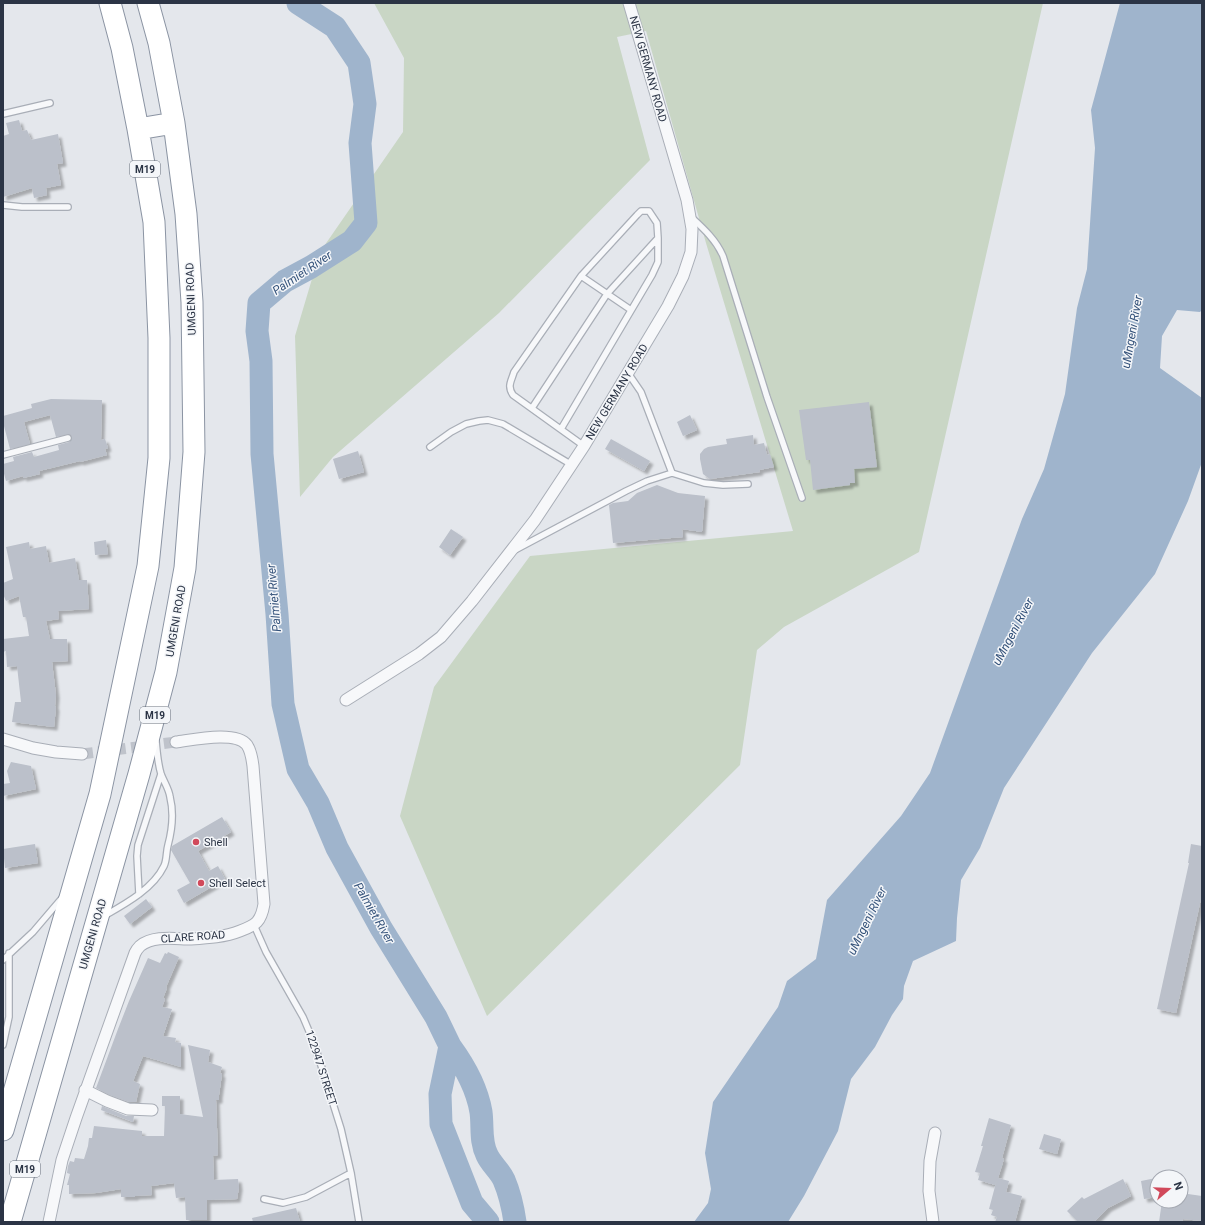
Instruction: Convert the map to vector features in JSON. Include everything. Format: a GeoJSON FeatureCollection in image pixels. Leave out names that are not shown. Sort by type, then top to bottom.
{"type":"FeatureCollection","features":[{"type":"Feature","properties":{"kind":"highway","name":"M19"},"geometry":{"type":"LineString","coordinates":[[3,1130],[100,794],[148,566],[158,458],[159,338],[154,222],[122,48],[110,3]]}},
{"type":"Feature","properties":{"kind":"highway","name":"UMGENI ROAD"},"geometry":{"type":"LineString","coordinates":[[10,1222],[154,717],[166,672],[185,568],[194,452],[192,302],[190,270],[186,214],[174,124],[159,43],[148,3]]}},
{"type":"Feature","properties":{"kind":"highway"},"geometry":{"type":"LineString","coordinates":[[138,129],[174,124]]}},
{"type":"Feature","properties":{"kind":"highway"},"geometry":{"type":"LineString","coordinates":[[19,1222],[40,1116]]}},
{"type":"Feature","properties":{"kind":"street","name":"NEW GERMANY ROAD"},"geometry":{"type":"LineString","coordinates":[[346,700],[419,654],[441,637],[467,607],[535,520],[572,465],[668,306],[683,276],[691,252],[692,229],[687,200],[629,3]]}},
{"type":"Feature","properties":{"kind":"street"},"geometry":{"type":"LineString","coordinates":[[176,742],[224,737],[236,738],[243,741],[251,752],[264,904],[260,918],[254,925]]}},
{"type":"Feature","properties":{"kind":"street"},"geometry":{"type":"LineString","coordinates":[[3,739],[33,748],[82,754]]}},
{"type":"Feature","properties":{"kind":"street","name":"CLARE ROAD"},"geometry":{"type":"LineString","coordinates":[[49,1222],[62,1160],[85,1090],[134,953],[140,946],[149,941],[161,939],[192,939],[229,936],[254,925]]}},
{"type":"Feature","properties":{"kind":"street"},"geometry":{"type":"LineString","coordinates":[[85,1090],[128,1109],[152,1110]]}},
{"type":"Feature","properties":{"kind":"street"},"geometry":{"type":"LineString","coordinates":[[933,1222],[929,1191],[930,1161],[935,1133]]}},
{"type":"Feature","properties":{"kind":"lane"},"geometry":{"type":"LineString","coordinates":[[3,114],[50,103]]}},
{"type":"Feature","properties":{"kind":"lane"},"geometry":{"type":"LineString","coordinates":[[3,205],[22,207],[68,207]]}},
{"type":"Feature","properties":{"kind":"lane"},"geometry":{"type":"LineString","coordinates":[[561,429],[652,275],[658,262],[657,222],[649,212],[641,211],[581,276],[514,372],[510,384],[510,390],[513,395],[584,446]]}},
{"type":"Feature","properties":{"kind":"lane"},"geometry":{"type":"LineString","coordinates":[[690,216],[712,238],[719,247],[723,256],[767,397],[802,498]]}},
{"type":"Feature","properties":{"kind":"lane"},"geometry":{"type":"LineString","coordinates":[[532,408],[607,294],[658,238]]}},
{"type":"Feature","properties":{"kind":"lane"},"geometry":{"type":"LineString","coordinates":[[581,276],[631,310]]}},
{"type":"Feature","properties":{"kind":"lane"},"geometry":{"type":"LineString","coordinates":[[628,372],[641,392],[672,473]]}},
{"type":"Feature","properties":{"kind":"lane"},"geometry":{"type":"LineString","coordinates":[[430,447],[466,424],[488,420],[503,424],[572,465]]}},
{"type":"Feature","properties":{"kind":"lane"},"geometry":{"type":"LineString","coordinates":[[3,455],[68,438]]}},
{"type":"Feature","properties":{"kind":"lane"},"geometry":{"type":"LineString","coordinates":[[509,553],[626,491],[647,481],[672,473],[704,483],[723,485],[748,484]]}},
{"type":"Feature","properties":{"kind":"lane"},"geometry":{"type":"LineString","coordinates":[[97,920],[139,894],[150,884],[165,865],[166,850],[171,834],[173,811],[170,796],[161,774],[158,760],[154,717]]}},
{"type":"Feature","properties":{"kind":"lane"},"geometry":{"type":"LineString","coordinates":[[139,894],[137,856],[138,845],[161,774]]}},
{"type":"Feature","properties":{"kind":"lane"},"geometry":{"type":"LineString","coordinates":[[3,960],[33,932],[55,907],[75,880]]}},
{"type":"Feature","properties":{"kind":"lane","name":"122947 STREET"},"geometry":{"type":"LineString","coordinates":[[254,925],[266,952],[303,1017],[314,1043],[341,1129],[351,1173],[359,1222]]}},
{"type":"Feature","properties":{"kind":"lane"},"geometry":{"type":"LineString","coordinates":[[3,1045],[8,1017],[9,954]]}},
{"type":"Feature","properties":{"kind":"lane"},"geometry":{"type":"LineString","coordinates":[[264,1199],[283,1203],[306,1197],[351,1173]]}},
{"type":"Feature","properties":{"kind":"green space"},"geometry":{"type":"Polygon","coordinates":[[[374,3],[1043,3],[919,552],[784,627],[757,650],[740,765],[487,1016],[400,816],[434,687],[530,556],[793,531],[706,243],[646,31],[617,37],[650,160],[499,313],[333,457],[300,497],[295,336],[320,252],[403,132],[404,58],[374,3]]]}},
{"type":"Feature","properties":{"kind":"water","name":"uMngeni River"},"geometry":{"type":"Polygon","coordinates":[[[1120,3],[1202,3],[1202,310],[1200,312],[1177,310],[1162,336],[1160,368],[1202,398],[1202,462],[1188,501],[1155,574],[1092,653],[1004,788],[980,848],[961,880],[956,941],[913,961],[904,986],[903,999],[892,1015],[875,1047],[851,1079],[838,1131],[804,1196],[788,1222],[694,1222],[708,1203],[711,1189],[705,1153],[713,1102],[778,1007],[787,981],[816,959],[827,900],[901,816],[930,773],[1022,519],[1044,469],[1065,394],[1077,308],[1087,269],[1095,148],[1091,110],[1120,3]]]}},
{"type":"Feature","properties":{"kind":"building"},"geometry":{"type":"Polygon","coordinates":[[[19,120],[22,131],[27,130],[31,140],[58,134],[63,163],[57,164],[61,185],[46,188],[47,195],[34,198],[32,188],[3,197],[3,136],[9,134],[6,123],[19,120]]]}},
{"type":"Feature","properties":{"kind":"building"},"geometry":{"type":"Polygon","coordinates":[[[51,399],[102,400],[101,440],[105,439],[108,448],[105,449],[107,455],[39,471],[40,474],[23,478],[23,476],[6,481],[3,464],[14,461],[13,457],[32,452],[34,457],[59,450],[58,445],[69,442],[72,439],[71,435],[69,434],[56,437],[50,415],[24,422],[30,444],[10,449],[3,426],[3,416],[32,408],[31,404],[51,399]]]}},
{"type":"Feature","properties":{"kind":"building"},"geometry":{"type":"Polygon","coordinates":[[[869,402],[877,467],[854,469],[855,483],[850,483],[850,485],[813,490],[810,460],[806,460],[799,410],[869,402]]]}},
{"type":"Feature","properties":{"kind":"building"},"geometry":{"type":"Polygon","coordinates":[[[690,415],[697,430],[683,436],[677,422],[690,415]]]}},
{"type":"Feature","properties":{"kind":"building"},"geometry":{"type":"Polygon","coordinates":[[[753,435],[754,445],[764,443],[767,455],[770,454],[774,467],[759,470],[760,472],[710,479],[703,474],[700,454],[704,449],[727,444],[726,439],[753,435]]]}},
{"type":"Feature","properties":{"kind":"building"},"geometry":{"type":"Polygon","coordinates":[[[611,439],[650,461],[644,471],[605,449],[611,439]]]}},
{"type":"Feature","properties":{"kind":"building"},"geometry":{"type":"Polygon","coordinates":[[[358,451],[364,472],[339,479],[333,459],[358,451]]]}},
{"type":"Feature","properties":{"kind":"building"},"geometry":{"type":"Polygon","coordinates":[[[657,485],[678,493],[705,496],[702,532],[682,529],[683,537],[613,543],[609,505],[628,501],[637,493],[657,485]]]}},
{"type":"Feature","properties":{"kind":"building"},"geometry":{"type":"Polygon","coordinates":[[[451,529],[463,537],[450,555],[439,547],[451,529]]]}},
{"type":"Feature","properties":{"kind":"building"},"geometry":{"type":"Polygon","coordinates":[[[106,540],[108,554],[95,555],[94,542],[106,540]]]}},
{"type":"Feature","properties":{"kind":"building"},"geometry":{"type":"Polygon","coordinates":[[[29,542],[30,549],[46,546],[49,563],[75,558],[79,580],[87,580],[89,609],[58,611],[59,619],[46,621],[50,639],[67,639],[68,661],[52,662],[56,695],[54,727],[12,722],[15,702],[21,702],[17,666],[7,667],[6,651],[3,652],[3,639],[29,636],[26,617],[23,617],[19,596],[6,601],[3,594],[3,583],[13,579],[6,547],[29,542]]]}},
{"type":"Feature","properties":{"kind":"building"},"geometry":{"type":"Polygon","coordinates":[[[11,762],[31,766],[36,789],[3,796],[3,784],[10,783],[7,771],[11,762]]]}},
{"type":"Feature","properties":{"kind":"building"},"geometry":{"type":"Polygon","coordinates":[[[222,817],[231,832],[198,851],[209,871],[218,866],[225,879],[184,903],[177,890],[190,883],[171,850],[172,846],[222,817]]]}},
{"type":"Feature","properties":{"kind":"building"},"geometry":{"type":"Polygon","coordinates":[[[35,844],[38,863],[5,868],[3,849],[35,844]]]}},
{"type":"Feature","properties":{"kind":"building"},"geometry":{"type":"Polygon","coordinates":[[[1191,844],[1202,846],[1202,894],[1176,1013],[1157,1009],[1189,863],[1191,844]]]}},
{"type":"Feature","properties":{"kind":"building"},"geometry":{"type":"Polygon","coordinates":[[[146,899],[152,907],[130,924],[124,916],[146,899]]]}},
{"type":"Feature","properties":{"kind":"building"},"geometry":{"type":"Polygon","coordinates":[[[168,952],[179,957],[166,987],[167,988],[163,998],[165,999],[162,1007],[172,1009],[163,1036],[176,1038],[175,1042],[181,1043],[181,1067],[143,1056],[133,1081],[140,1084],[136,1102],[129,1102],[96,1088],[129,1001],[148,958],[160,963],[165,953],[167,954],[168,952]]]}},
{"type":"Feature","properties":{"kind":"building"},"geometry":{"type":"Polygon","coordinates":[[[188,1045],[210,1050],[208,1062],[222,1067],[220,1073],[222,1074],[219,1100],[216,1100],[218,1155],[213,1156],[214,1180],[238,1179],[239,1187],[237,1199],[207,1200],[207,1220],[186,1220],[185,1197],[176,1198],[174,1183],[151,1186],[152,1195],[135,1197],[121,1197],[121,1189],[96,1193],[69,1194],[69,1185],[67,1185],[70,1174],[67,1173],[68,1166],[70,1161],[74,1162],[75,1158],[84,1159],[89,1138],[92,1138],[94,1126],[142,1131],[142,1136],[164,1136],[165,1106],[162,1106],[162,1096],[180,1096],[180,1114],[203,1117],[188,1045]]]}},
{"type":"Feature","properties":{"kind":"building"},"geometry":{"type":"Polygon","coordinates":[[[102,1106],[126,1116],[134,1116],[133,1122],[101,1110],[102,1106]]]}},
{"type":"Feature","properties":{"kind":"building"},"geometry":{"type":"Polygon","coordinates":[[[989,1118],[1011,1125],[1002,1158],[1004,1159],[998,1178],[1009,1181],[1006,1192],[1022,1196],[1015,1222],[995,1222],[997,1217],[991,1215],[993,1210],[989,1209],[997,1179],[995,1185],[978,1180],[980,1173],[975,1172],[983,1146],[981,1146],[989,1118]]]}},
{"type":"Feature","properties":{"kind":"building"},"geometry":{"type":"Polygon","coordinates":[[[1044,1134],[1061,1139],[1057,1154],[1039,1149],[1044,1134]]]}},
{"type":"Feature","properties":{"kind":"building"},"geometry":{"type":"Polygon","coordinates":[[[1123,1179],[1131,1196],[1108,1208],[1094,1222],[1078,1222],[1067,1211],[1082,1197],[1084,1199],[1123,1179]]]}},
{"type":"Feature","properties":{"kind":"building"},"geometry":{"type":"Polygon","coordinates":[[[1149,1179],[1149,1198],[1144,1199],[1141,1181],[1149,1179]]]}},
{"type":"Feature","properties":{"kind":"building"},"geometry":{"type":"Polygon","coordinates":[[[1189,1194],[1202,1196],[1202,1221],[1183,1219],[1182,1222],[1159,1222],[1161,1209],[1189,1209],[1189,1194]]]}},
{"type":"Feature","properties":{"kind":"building"},"geometry":{"type":"Polygon","coordinates":[[[296,1208],[300,1222],[253,1222],[252,1218],[296,1208]]]}},
{"type":"Feature","properties":{"kind":"waterway","name":"Palmiet River"},"geometry":{"type":"LineString","coordinates":[[298,3],[335,27],[359,63],[365,104],[360,143],[366,223],[352,241],[311,267],[285,281],[259,303],[257,331],[261,361],[262,454],[277,614],[283,704],[298,769],[318,803],[337,848],[381,928],[436,1017],[450,1046],[440,1094],[441,1124],[472,1203],[488,1222]]}},
{"type":"Feature","properties":{"kind":"waterway"},"geometry":{"type":"LineString","coordinates":[[450,1046],[465,1069],[476,1094],[481,1112],[485,1150],[504,1180],[511,1201],[515,1222]]}},
{"type":"Feature","properties":{"kind":"tunnel"},"geometry":{"type":"LineString","coordinates":[[82,754],[176,742]]}},
{"type":"Feature","properties":{"kind":"place","name":"Shell"},"geometry":{"type":"Point","coordinates":[196,842]}},
{"type":"Feature","properties":{"kind":"place","name":"Shell Select"},"geometry":{"type":"Point","coordinates":[201,883]}}]}
